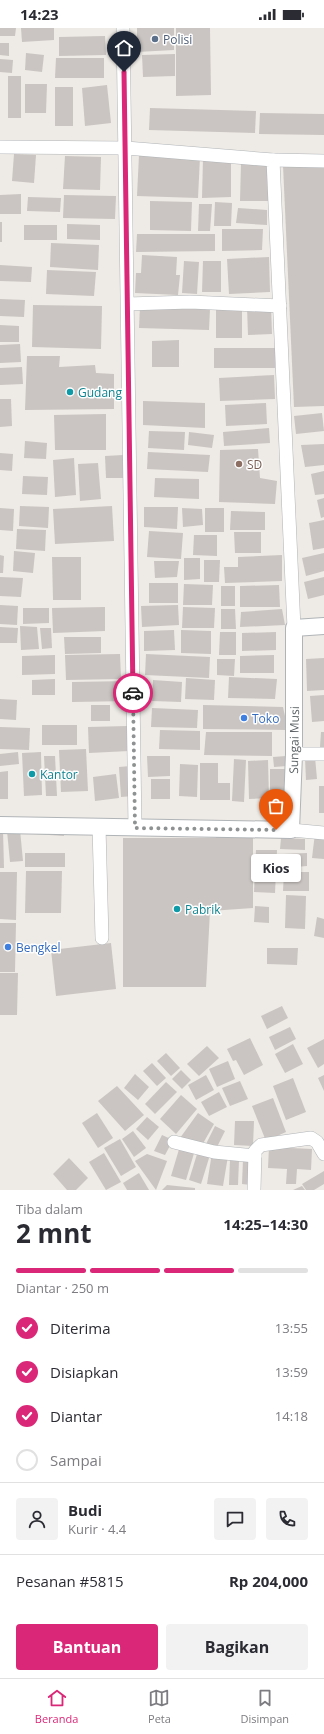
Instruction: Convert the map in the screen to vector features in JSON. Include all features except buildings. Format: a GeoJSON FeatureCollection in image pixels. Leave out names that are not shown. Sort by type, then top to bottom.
{"type":"FeatureCollection","features":[{"type":"Feature","properties":{"kind":"street"},"geometry":{"type":"LineString","coordinates":[[123,28],[135,828]]}},
{"type":"Feature","properties":{"kind":"street"},"geometry":{"type":"LineString","coordinates":[[0,147],[126,148],[273,160],[324,161]]}},
{"type":"Feature","properties":{"kind":"street"},"geometry":{"type":"LineString","coordinates":[[273,160],[294,628],[324,626]]}},
{"type":"Feature","properties":{"kind":"street"},"geometry":{"type":"LineString","coordinates":[[128,304],[190,302],[280,306]]}},
{"type":"Feature","properties":{"kind":"street","name":"Sungai Musi"},"geometry":{"type":"LineString","coordinates":[[291,830],[294,754],[294,628]]}},
{"type":"Feature","properties":{"kind":"street"},"geometry":{"type":"LineString","coordinates":[[294,754],[324,754]]}},
{"type":"Feature","properties":{"kind":"street"},"geometry":{"type":"LineString","coordinates":[[0,825],[291,830],[324,833]]}},
{"type":"Feature","properties":{"kind":"street"},"geometry":{"type":"LineString","coordinates":[[99,827],[102,938]]}},
{"type":"Feature","properties":{"kind":"street"},"geometry":{"type":"LineString","coordinates":[[254,1190],[255,1151],[261,1145],[311,1138],[314,1139],[324,1154]]}},
{"type":"Feature","properties":{"kind":"street"},"geometry":{"type":"LineString","coordinates":[[174,1142],[214,1152],[255,1156]]}},
{"type":"Feature","properties":{"kind":"way so far"},"geometry":{"type":"LineString","coordinates":[[133,693],[135,828],[276,830]]}},
{"type":"Feature","properties":{"kind":"place","name":"Polisi"},"geometry":{"type":"Point","coordinates":[155,39]}},
{"type":"Feature","properties":{"kind":"place","name":"Gudang"},"geometry":{"type":"Point","coordinates":[70,392]}},
{"type":"Feature","properties":{"kind":"place","name":"SD"},"geometry":{"type":"Point","coordinates":[239,464]}},
{"type":"Feature","properties":{"kind":"place","name":"Toko"},"geometry":{"type":"Point","coordinates":[244,718]}},
{"type":"Feature","properties":{"kind":"place","name":"Kantor"},"geometry":{"type":"Point","coordinates":[32,774]}},
{"type":"Feature","properties":{"kind":"place","name":"Kios"},"geometry":{"type":"Point","coordinates":[276,830]}},
{"type":"Feature","properties":{"kind":"place","name":"Pabrik"},"geometry":{"type":"Point","coordinates":[177,909]}},
{"type":"Feature","properties":{"kind":"place","name":"Bengkel"},"geometry":{"type":"Point","coordinates":[8,947]}},
{"type":"Feature","properties":{"kind":"route"},"geometry":{"type":"LineString","coordinates":[[124,72],[133,693]]}}]}
